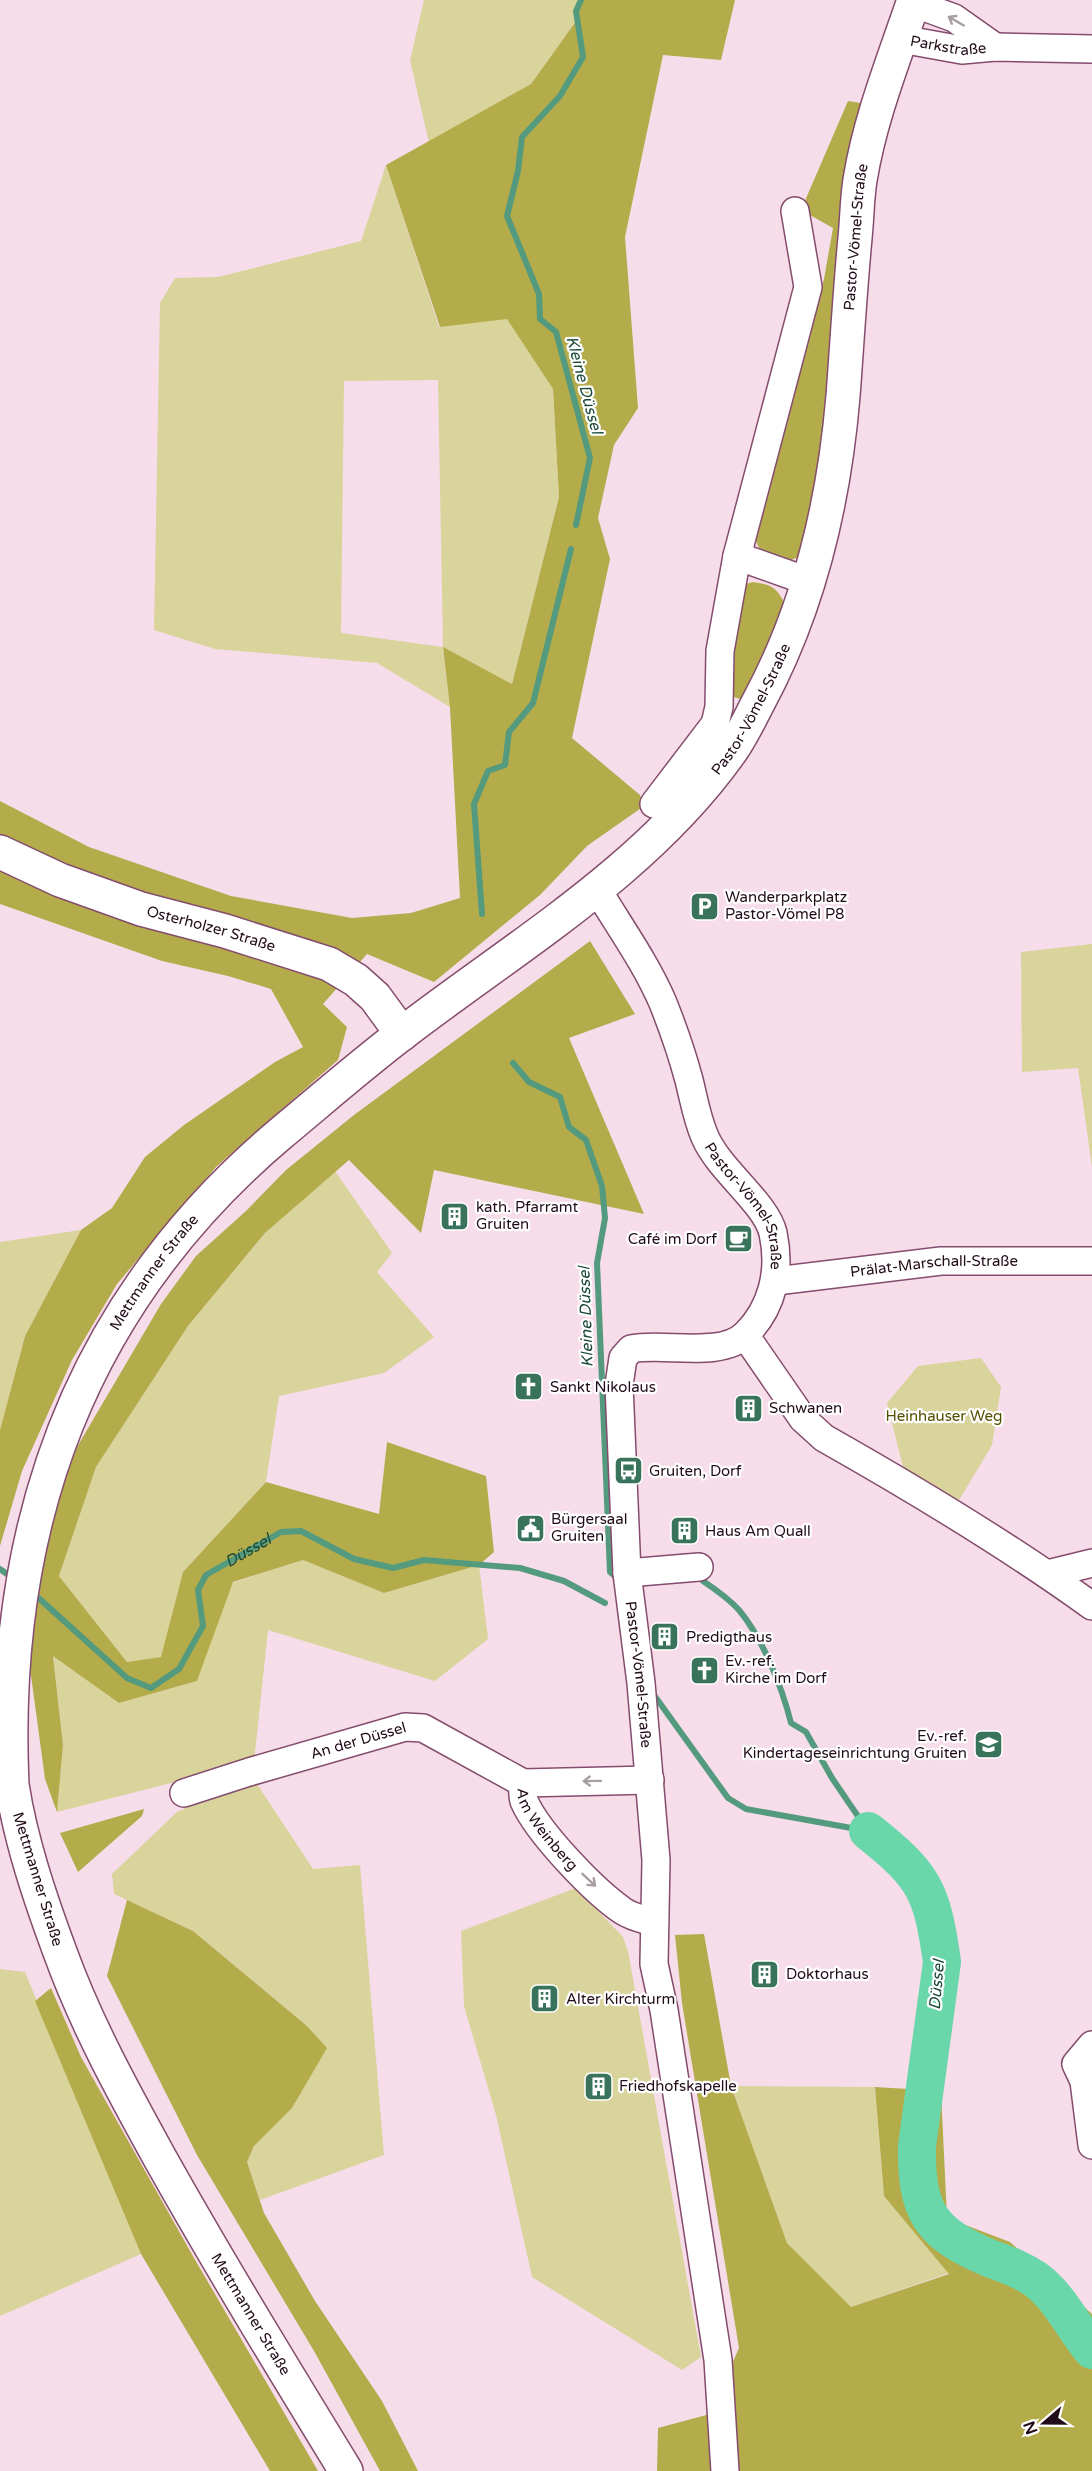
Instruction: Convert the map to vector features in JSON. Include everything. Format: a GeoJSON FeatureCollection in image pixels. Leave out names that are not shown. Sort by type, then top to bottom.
{"type":"FeatureCollection","features":[{"type":"Feature","properties":{"kind":"main road","name":"Pastor-Vömel-Straße"},"geometry":{"type":"LineString","coordinates":[[597,888],[675,819],[733,749],[779,664],[810,582],[825,524],[836,465],[860,180],[882,93],[914,2]]}},
{"type":"Feature","properties":{"kind":"main road","name":"Osterholzer Straße"},"geometry":{"type":"LineString","coordinates":[[0,852],[60,880],[141,909],[225,931],[329,964],[356,980],[375,997],[402,1034]]}},
{"type":"Feature","properties":{"kind":"main road","name":"Mettmanner Straße"},"geometry":{"type":"LineString","coordinates":[[346,2471],[178,2189],[123,2091],[60,1954],[37,1884],[13,1792],[6,1703],[5,1642],[15,1559],[27,1503],[48,1442],[84,1367],[132,1293],[162,1253],[228,1182],[273,1140],[402,1034],[597,888]]}},
{"type":"Feature","properties":{"kind":"street","name":"Parkstraße"},"geometry":{"type":"LineString","coordinates":[[914,2],[954,18],[995,47]]}},
{"type":"Feature","properties":{"kind":"street","name":"Parkstraße"},"geometry":{"type":"LineString","coordinates":[[901,39],[962,50],[995,47],[1092,49]]}},
{"type":"Feature","properties":{"kind":"street","name":"Pastor-Vömel-Straße"},"geometry":{"type":"LineString","coordinates":[[654,804],[715,724],[719,708],[720,651],[737,556],[808,286],[795,211]]}},
{"type":"Feature","properties":{"kind":"street"},"geometry":{"type":"LineString","coordinates":[[737,556],[810,582]]}},
{"type":"Feature","properties":{"kind":"street","name":"Pastor-Vömel-Straße"},"geometry":{"type":"LineString","coordinates":[[597,888],[662,1001],[681,1053],[696,1113],[705,1138],[716,1157],[768,1219],[773,1232],[776,1255],[776,1281],[766,1306],[745,1335],[730,1343],[713,1347],[642,1346],[631,1349],[623,1358],[619,1385],[627,1573],[650,1780],[656,1860],[653,1922]]}},
{"type":"Feature","properties":{"kind":"street","name":"Prälat-Marschall-Straße"},"geometry":{"type":"LineString","coordinates":[[776,1281],[941,1261],[1092,1260]]}},
{"type":"Feature","properties":{"kind":"street"},"geometry":{"type":"LineString","coordinates":[[745,1335],[803,1419],[824,1438],[900,1481],[1047,1574],[1092,1606]]}},
{"type":"Feature","properties":{"kind":"street"},"geometry":{"type":"LineString","coordinates":[[1047,1574],[1092,1563]]}},
{"type":"Feature","properties":{"kind":"street"},"geometry":{"type":"LineString","coordinates":[[627,1573],[699,1567]]}},
{"type":"Feature","properties":{"kind":"street","name":"An der Düssel"},"geometry":{"type":"LineString","coordinates":[[184,1793],[405,1727],[423,1728],[523,1783]]}},
{"type":"Feature","properties":{"kind":"street","name":"Am Weinberg"},"geometry":{"type":"LineString","coordinates":[[650,1780],[523,1783],[523,1798],[534,1819],[566,1859],[622,1911],[635,1918],[653,1922]]}},
{"type":"Feature","properties":{"kind":"street"},"geometry":{"type":"LineString","coordinates":[[653,1922],[654,1964],[664,2010],[718,2360],[725,2471]]}},
{"type":"Feature","properties":{"kind":"street"},"geometry":{"type":"LineString","coordinates":[[1084,2055],[1084,2082],[1092,2145]]}},
{"type":"Feature","properties":{"kind":"green space"},"geometry":{"type":"Polygon","coordinates":[[[424,0],[578,0],[579,17],[531,84],[429,143],[410,60],[424,0]]]}},
{"type":"Feature","properties":{"kind":"green space"},"geometry":{"type":"Polygon","coordinates":[[[386,165],[439,327],[507,318],[553,389],[559,497],[512,684],[443,648],[450,707],[377,663],[215,649],[154,630],[160,303],[175,278],[218,277],[361,241],[386,165]],[[438,380],[344,381],[341,633],[443,647],[438,380]]]}},
{"type":"Feature","properties":{"kind":"green space"},"geometry":{"type":"Polygon","coordinates":[[[1092,944],[1092,1167],[1078,1068],[1022,1072],[1021,952],[1092,944]]]}},
{"type":"Feature","properties":{"kind":"green space"},"geometry":{"type":"Polygon","coordinates":[[[335,1171],[392,1253],[377,1272],[434,1337],[384,1373],[279,1396],[266,1482],[183,1572],[162,1657],[127,1662],[59,1576],[96,1467],[188,1326],[265,1233],[335,1171]]]}},
{"type":"Feature","properties":{"kind":"green space"},"geometry":{"type":"Polygon","coordinates":[[[81,1230],[25,1336],[0,1430],[0,1242],[81,1230]]]}},
{"type":"Feature","properties":{"kind":"green space","name":"Heinhauser Weg"},"geometry":{"type":"Polygon","coordinates":[[[981,1358],[1001,1387],[992,1445],[958,1502],[904,1471],[887,1403],[918,1366],[981,1358]]]}},
{"type":"Feature","properties":{"kind":"green space"},"geometry":{"type":"Polygon","coordinates":[[[303,1560],[384,1593],[479,1565],[488,1639],[435,1681],[268,1630],[254,1762],[57,1812],[63,1745],[53,1655],[119,1703],[197,1681],[232,1583],[303,1560]]]}},
{"type":"Feature","properties":{"kind":"green space"},"geometry":{"type":"Polygon","coordinates":[[[253,1778],[313,1869],[360,1865],[384,2155],[260,2200],[247,2162],[254,2146],[292,2108],[326,2048],[307,2026],[193,1931],[114,1894],[112,1874],[177,1812],[253,1778]]]}},
{"type":"Feature","properties":{"kind":"green space"},"geometry":{"type":"Polygon","coordinates":[[[576,1888],[623,1937],[628,1951],[701,2357],[682,2370],[532,2277],[496,2115],[464,2006],[461,1931],[576,1888]]]}},
{"type":"Feature","properties":{"kind":"green space"},"geometry":{"type":"Polygon","coordinates":[[[0,1969],[25,1972],[141,2254],[0,2316],[0,1969]]]}},
{"type":"Feature","properties":{"kind":"green space"},"geometry":{"type":"Polygon","coordinates":[[[731,2086],[875,2087],[884,2196],[949,2273],[851,2307],[787,2243],[731,2086]]]}},
{"type":"Feature","properties":{"kind":"shaded area"},"geometry":{"type":"Polygon","coordinates":[[[578,0],[735,0],[721,60],[663,55],[625,237],[638,408],[614,445],[598,518],[610,559],[572,738],[640,795],[644,806],[587,846],[540,895],[434,982],[367,954],[323,1004],[347,1027],[338,1060],[216,1167],[117,1284],[72,1360],[22,1471],[0,1546],[0,1430],[25,1336],[81,1230],[112,1208],[145,1157],[184,1125],[275,1062],[303,1047],[271,989],[228,976],[162,961],[0,904],[0,801],[89,847],[231,896],[352,918],[411,913],[460,898],[450,708],[443,647],[512,684],[559,497],[553,389],[507,319],[440,327],[386,165],[531,84],[579,17],[578,0]]]}},
{"type":"Feature","properties":{"kind":"shaded area"},"geometry":{"type":"Polygon","coordinates":[[[848,101],[861,103],[847,181],[824,441],[805,554],[782,564],[763,556],[750,529],[824,279],[833,228],[801,210],[848,101]]]}},
{"type":"Feature","properties":{"kind":"shaded area"},"geometry":{"type":"Polygon","coordinates":[[[753,582],[774,588],[786,606],[743,700],[728,695],[742,585],[753,582]]]}},
{"type":"Feature","properties":{"kind":"shaded area"},"geometry":{"type":"Polygon","coordinates":[[[590,941],[635,1014],[569,1038],[644,1214],[434,1170],[421,1233],[349,1160],[265,1233],[188,1326],[96,1467],[59,1576],[127,1662],[161,1657],[183,1572],[266,1482],[379,1514],[387,1442],[486,1476],[494,1552],[479,1565],[384,1593],[303,1560],[233,1582],[197,1681],[119,1703],[53,1656],[63,1745],[57,1812],[45,1779],[30,1668],[33,1608],[54,1503],[77,1447],[161,1304],[196,1256],[247,1210],[286,1170],[354,1115],[590,941]]]}},
{"type":"Feature","properties":{"kind":"shaded area"},"geometry":{"type":"Polygon","coordinates":[[[144,1809],[142,1816],[78,1872],[60,1833],[144,1809]]]}},
{"type":"Feature","properties":{"kind":"shaded area"},"geometry":{"type":"Polygon","coordinates":[[[127,1900],[193,1931],[307,2026],[327,2048],[292,2108],[254,2146],[247,2162],[264,2213],[315,2301],[382,2401],[418,2471],[380,2471],[314,2351],[197,2155],[107,1976],[127,1900]]]}},
{"type":"Feature","properties":{"kind":"shaded area"},"geometry":{"type":"Polygon","coordinates":[[[704,1934],[731,2086],[787,2243],[851,2307],[949,2274],[884,2196],[875,2087],[941,2091],[947,2218],[1010,2242],[1092,2314],[1092,2471],[657,2471],[658,2428],[710,2414],[739,2348],[682,2003],[675,1935],[704,1934]]]}},
{"type":"Feature","properties":{"kind":"shaded area"},"geometry":{"type":"Polygon","coordinates":[[[51,1988],[81,2057],[318,2471],[270,2471],[141,2254],[35,2001],[51,1988]]]}},
{"type":"Feature","properties":{"kind":"waterway","name":"Kleine Düssel"},"geometry":{"type":"LineString","coordinates":[[576,525],[590,458],[556,332],[540,319],[539,294],[507,216],[518,171],[522,137],[560,96],[583,57],[576,11],[581,0]]}},
{"type":"Feature","properties":{"kind":"waterway","name":"Kleine Düssel"},"geometry":{"type":"LineString","coordinates":[[482,914],[474,804],[488,771],[505,765],[509,732],[533,703],[571,549]]}},
{"type":"Feature","properties":{"kind":"waterway","name":"Kleine Düssel"},"geometry":{"type":"LineString","coordinates":[[513,1063],[529,1082],[560,1097],[569,1127],[586,1140],[602,1186],[605,1218],[597,1263],[610,1572],[616,1577]]}},
{"type":"Feature","properties":{"kind":"waterway","name":"Düssel"},"geometry":{"type":"LineString","coordinates":[[32,1592],[127,1678],[151,1688],[179,1669],[203,1626],[198,1590],[206,1575],[281,1532],[301,1531],[354,1559],[393,1568],[424,1560],[520,1568],[564,1581],[605,1603]]}},
{"type":"Feature","properties":{"kind":"waterway","name":"Düssel"},"geometry":{"type":"LineString","coordinates":[[0,1569],[14,1579]]}},
{"type":"Feature","properties":{"kind":"waterway","name":"Kleine Düssel"},"geometry":{"type":"LineString","coordinates":[[703,1581],[739,1610],[748,1622],[771,1664],[791,1723],[806,1732],[832,1778],[868,1831]]}},
{"type":"Feature","properties":{"kind":"waterway","name":"Düssel"},"geometry":{"type":"LineString","coordinates":[[654,1695],[728,1798],[746,1809],[868,1831]]}},
{"type":"Feature","properties":{"kind":"waterway","name":"Düssel"},"geometry":{"type":"LineString","coordinates":[[868,1831],[902,1860],[923,1887],[934,1918],[942,1962],[917,2146],[919,2187],[930,2217],[952,2239],[969,2249],[1024,2272],[1044,2286],[1092,2350]]}},
{"type":"Feature","properties":{"kind":"place","name":"Wanderparkplatz Pastor-Vömel P8"},"geometry":{"type":"Point","coordinates":[704,906]}},
{"type":"Feature","properties":{"kind":"place","name":"kath. Pfarramt Gruiten"},"geometry":{"type":"Point","coordinates":[455,1216]}},
{"type":"Feature","properties":{"kind":"place","name":"Café im Dorf"},"geometry":{"type":"Point","coordinates":[738,1239]}},
{"type":"Feature","properties":{"kind":"place","name":"Sankt Nikolaus"},"geometry":{"type":"Point","coordinates":[529,1387]}},
{"type":"Feature","properties":{"kind":"place","name":"Schwanen"},"geometry":{"type":"Point","coordinates":[748,1408]}},
{"type":"Feature","properties":{"kind":"place","name":"Gruiten, Dorf"},"geometry":{"type":"Point","coordinates":[628,1471]}},
{"type":"Feature","properties":{"kind":"place","name":"Bürgersaal Gruiten"},"geometry":{"type":"Point","coordinates":[530,1528]}},
{"type":"Feature","properties":{"kind":"place","name":"Haus Am Quall"},"geometry":{"type":"Point","coordinates":[684,1531]}},
{"type":"Feature","properties":{"kind":"place","name":"Predigthaus"},"geometry":{"type":"Point","coordinates":[665,1637]}},
{"type":"Feature","properties":{"kind":"place","name":"Ev.-ref. Kirche im Dorf"},"geometry":{"type":"Point","coordinates":[704,1670]}},
{"type":"Feature","properties":{"kind":"place","name":"Ev.-ref. Kindertageseinrichtung Gruiten"},"geometry":{"type":"Point","coordinates":[988,1745]}},
{"type":"Feature","properties":{"kind":"place","name":"Doktorhaus"},"geometry":{"type":"Point","coordinates":[765,1974]}},
{"type":"Feature","properties":{"kind":"place","name":"Alter Kirchturm"},"geometry":{"type":"Point","coordinates":[545,1999]}},
{"type":"Feature","properties":{"kind":"place","name":"Friedhofskapelle"},"geometry":{"type":"Point","coordinates":[598,2086]}}]}
